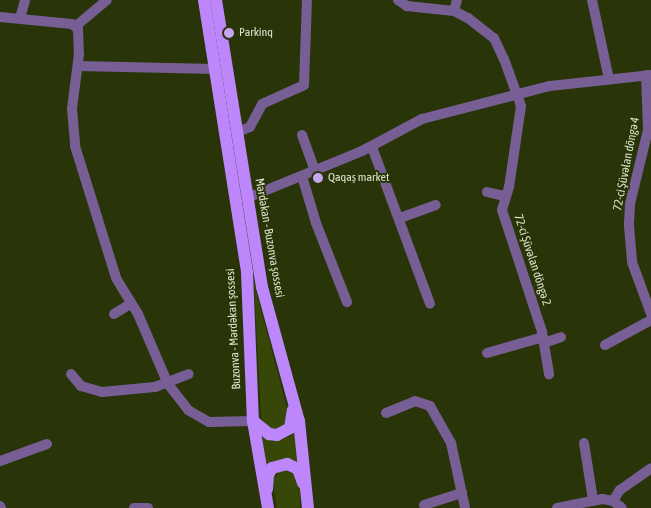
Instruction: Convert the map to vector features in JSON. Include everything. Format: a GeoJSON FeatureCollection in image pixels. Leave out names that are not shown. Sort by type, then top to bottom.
{"type":"FeatureCollection","features":[{"type":"Feature","properties":{"kind":"main road","name":"Buzonva - Mərdəkan şossesi"},"geometry":{"type":"LineString","coordinates":[[204,0],[247,274],[253,421],[268,508]]}},
{"type":"Feature","properties":{"kind":"main road","name":"Mərdəkan - Buzonva şossesi"},"geometry":{"type":"LineString","coordinates":[[216,0],[262,287],[292,393],[304,452],[307,508]]}},
{"type":"Feature","properties":{"kind":"main road"},"geometry":{"type":"LineString","coordinates":[[253,421],[270,434],[285,433],[293,423],[292,393]]}},
{"type":"Feature","properties":{"kind":"main road"},"geometry":{"type":"LineString","coordinates":[[268,508],[268,475],[272,468],[287,464],[298,469],[302,477],[307,508]]}},
{"type":"Feature","properties":{"kind":"street"},"geometry":{"type":"LineString","coordinates":[[20,18],[25,0]]}},
{"type":"Feature","properties":{"kind":"street"},"geometry":{"type":"LineString","coordinates":[[0,17],[76,26],[107,0]]}},
{"type":"Feature","properties":{"kind":"street"},"geometry":{"type":"LineString","coordinates":[[238,132],[250,127],[262,104],[304,85],[308,0]]}},
{"type":"Feature","properties":{"kind":"street"},"geometry":{"type":"LineString","coordinates":[[398,0],[407,6],[454,11],[494,38],[518,95]]}},
{"type":"Feature","properties":{"kind":"street"},"geometry":{"type":"LineString","coordinates":[[454,11],[457,0]]}},
{"type":"Feature","properties":{"kind":"street"},"geometry":{"type":"LineString","coordinates":[[592,0],[609,79]]}},
{"type":"Feature","properties":{"kind":"street"},"geometry":{"type":"LineString","coordinates":[[76,26],[80,38],[72,109],[77,156],[109,259],[168,384],[188,410],[201,420],[216,423],[253,421]]}},
{"type":"Feature","properties":{"kind":"street"},"geometry":{"type":"LineString","coordinates":[[78,66],[216,69]]}},
{"type":"Feature","properties":{"kind":"street"},"geometry":{"type":"LineString","coordinates":[[247,198],[372,147],[422,119],[558,85],[649,75]]}},
{"type":"Feature","properties":{"kind":"street","name":"72-ci Şüvəlan döngə 4"},"geometry":{"type":"LineString","coordinates":[[649,75],[648,130],[630,204],[629,226],[632,262],[651,314]]}},
{"type":"Feature","properties":{"kind":"street","name":"72-ci Şüvəlan döngə 2"},"geometry":{"type":"LineString","coordinates":[[518,95],[520,114],[509,187],[502,210],[544,340],[549,374]]}},
{"type":"Feature","properties":{"kind":"street"},"geometry":{"type":"LineString","coordinates":[[302,135],[315,171]]}},
{"type":"Feature","properties":{"kind":"street"},"geometry":{"type":"LineString","coordinates":[[372,147],[400,218],[408,250],[430,304]]}},
{"type":"Feature","properties":{"kind":"street"},"geometry":{"type":"LineString","coordinates":[[302,176],[316,224],[347,302]]}},
{"type":"Feature","properties":{"kind":"street"},"geometry":{"type":"LineString","coordinates":[[487,192],[505,196]]}},
{"type":"Feature","properties":{"kind":"street"},"geometry":{"type":"LineString","coordinates":[[400,218],[436,205]]}},
{"type":"Feature","properties":{"kind":"street"},"geometry":{"type":"LineString","coordinates":[[114,314],[130,304]]}},
{"type":"Feature","properties":{"kind":"street"},"geometry":{"type":"LineString","coordinates":[[605,345],[651,320]]}},
{"type":"Feature","properties":{"kind":"street"},"geometry":{"type":"LineString","coordinates":[[487,353],[561,337]]}},
{"type":"Feature","properties":{"kind":"street"},"geometry":{"type":"LineString","coordinates":[[71,374],[82,386],[102,392],[168,384],[189,374]]}},
{"type":"Feature","properties":{"kind":"street"},"geometry":{"type":"LineString","coordinates":[[386,413],[415,401],[430,406],[452,443],[465,508]]}},
{"type":"Feature","properties":{"kind":"street"},"geometry":{"type":"LineString","coordinates":[[584,443],[593,500]]}},
{"type":"Feature","properties":{"kind":"street"},"geometry":{"type":"LineString","coordinates":[[0,461],[47,444]]}},
{"type":"Feature","properties":{"kind":"street"},"geometry":{"type":"LineString","coordinates":[[613,500],[620,490],[651,468]]}},
{"type":"Feature","properties":{"kind":"street"},"geometry":{"type":"LineString","coordinates":[[424,504],[462,493]]}},
{"type":"Feature","properties":{"kind":"street"},"geometry":{"type":"LineString","coordinates":[[557,508],[593,500],[613,500],[622,508]]}},
{"type":"Feature","properties":{"kind":"street"},"geometry":{"type":"LineString","coordinates":[[134,508],[148,508]]}},
{"type":"Feature","properties":{"kind":"green space"},"geometry":{"type":"Polygon","coordinates":[[[254,283],[288,412],[285,425],[274,430],[263,423],[261,415],[254,283]]]}},
{"type":"Feature","properties":{"kind":"green space"},"geometry":{"type":"Polygon","coordinates":[[[295,430],[300,467],[265,472],[260,434],[279,440],[289,437],[295,430]]]}},
{"type":"Feature","properties":{"kind":"green space"},"geometry":{"type":"Polygon","coordinates":[[[279,472],[293,473],[300,485],[300,508],[277,508],[272,480],[279,472]]]}},
{"type":"Feature","properties":{"kind":"place","name":"Parkinq"},"geometry":{"type":"Point","coordinates":[229,33]}},
{"type":"Feature","properties":{"kind":"place","name":"Qaqaş market"},"geometry":{"type":"Point","coordinates":[318,178]}}]}
